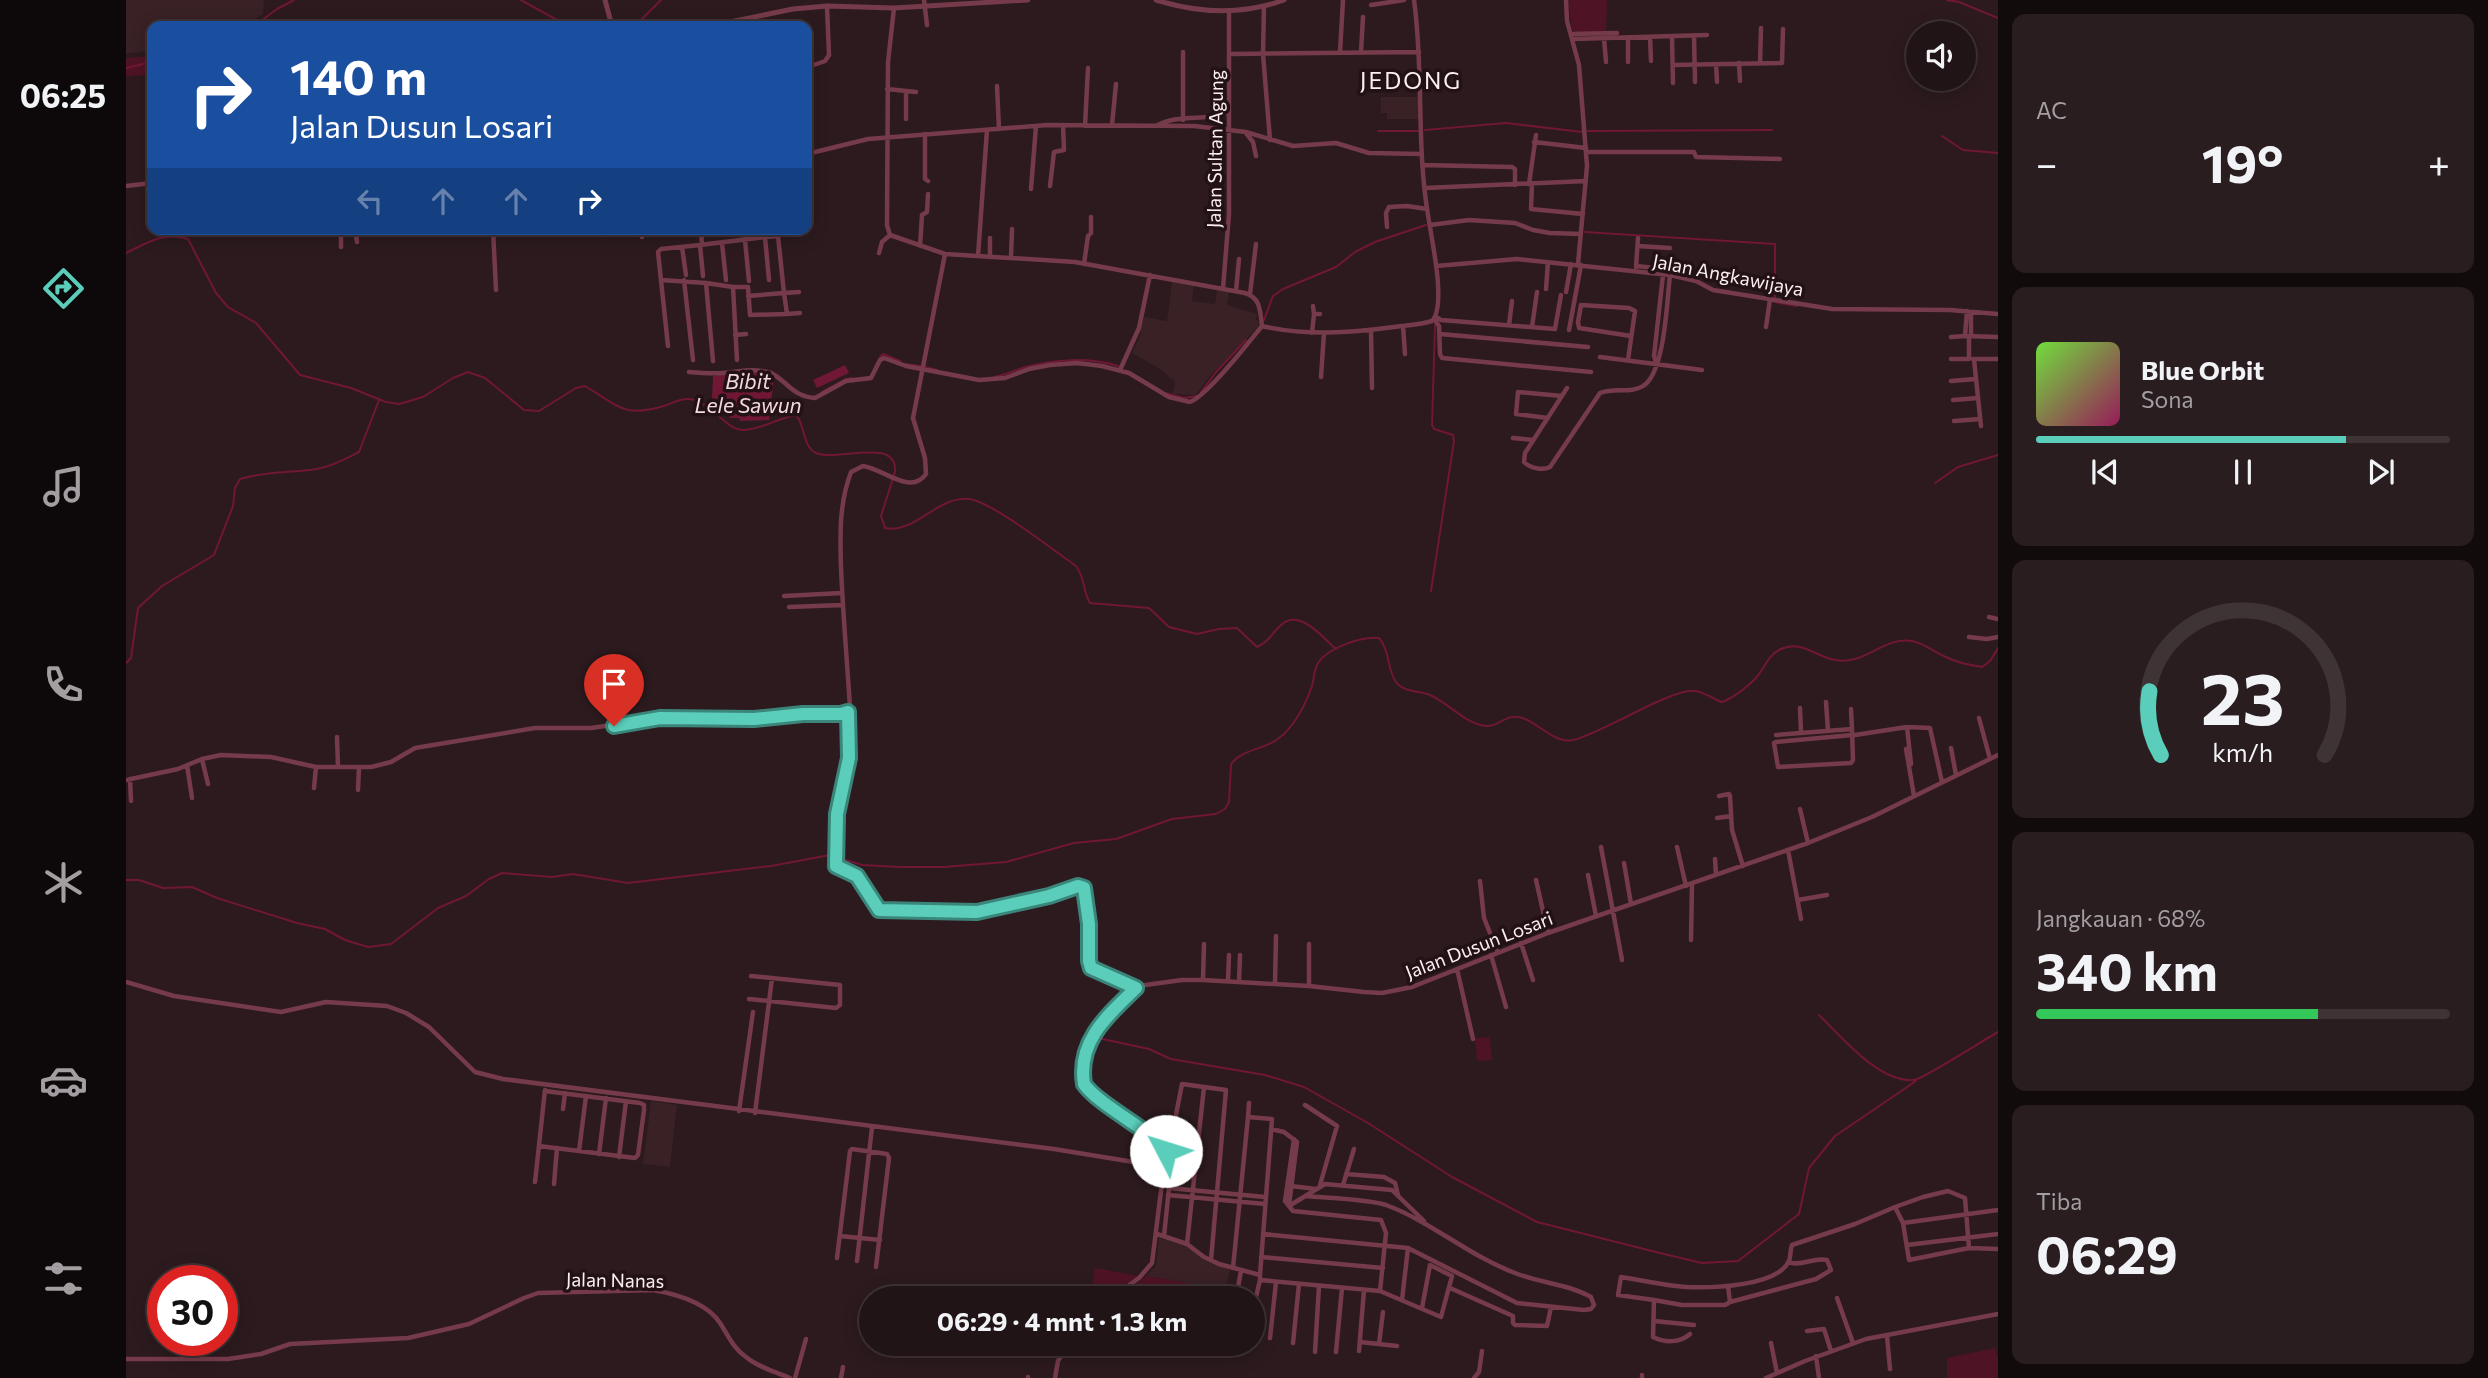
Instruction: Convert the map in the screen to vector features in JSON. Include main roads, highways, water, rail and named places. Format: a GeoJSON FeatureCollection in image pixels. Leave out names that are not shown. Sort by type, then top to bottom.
{"type":"FeatureCollection","features":[{"type":"Feature","properties":{"kind":"water"},"geometry":{"type":"Polygon","coordinates":[[[845,365],[849,373],[817,388],[813,380],[845,365]]]}},
{"type":"Feature","properties":{"kind":"water","name":"Bibit Lele Sawun"},"geometry":{"type":"Polygon","coordinates":[[[752,371],[774,377],[769,420],[740,421],[739,418],[730,418],[712,398],[713,376],[752,371]]]}},
{"type":"Feature","properties":{"kind":"waterway"},"geometry":{"type":"LineString","coordinates":[[261,21],[294,0]]}},
{"type":"Feature","properties":{"kind":"waterway"},"geometry":{"type":"LineString","coordinates":[[521,0],[559,21]]}},
{"type":"Feature","properties":{"kind":"waterway"},"geometry":{"type":"LineString","coordinates":[[640,21],[661,0]]}},
{"type":"Feature","properties":{"kind":"waterway"},"geometry":{"type":"LineString","coordinates":[[1947,0],[1959,2],[1998,18]]}},
{"type":"Feature","properties":{"kind":"waterway"},"geometry":{"type":"LineString","coordinates":[[126,68],[147,63]]}},
{"type":"Feature","properties":{"kind":"waterway"},"geometry":{"type":"LineString","coordinates":[[1425,130],[1506,123],[1582,132]]}},
{"type":"Feature","properties":{"kind":"waterway"},"geometry":{"type":"LineString","coordinates":[[1588,131],[1772,130]]}},
{"type":"Feature","properties":{"kind":"waterway"},"geometry":{"type":"LineString","coordinates":[[1378,131],[1419,131]]}},
{"type":"Feature","properties":{"kind":"waterway"},"geometry":{"type":"LineString","coordinates":[[1942,136],[1963,150],[1998,153]]}},
{"type":"Feature","properties":{"kind":"waterway"},"geometry":{"type":"LineString","coordinates":[[1264,320],[1273,296],[1283,289],[1336,267],[1355,252],[1375,242],[1426,225]]}},
{"type":"Feature","properties":{"kind":"waterway"},"geometry":{"type":"LineString","coordinates":[[1585,232],[1775,244],[1775,297]]}},
{"type":"Feature","properties":{"kind":"waterway"},"geometry":{"type":"LineString","coordinates":[[126,253],[164,237],[188,239],[216,293],[228,307],[256,323],[300,375],[399,404],[423,397],[468,372],[485,378],[524,410],[539,411],[576,388],[585,386],[614,404],[630,410],[650,409],[683,399],[698,401],[731,426],[744,430],[796,415],[808,445],[816,453],[877,453],[887,455],[893,461],[895,472],[881,516],[885,528],[902,527],[949,502],[970,499],[994,509],[1076,566],[1090,603],[1149,608],[1169,627],[1197,634],[1237,628],[1257,647],[1268,640],[1281,625],[1296,620],[1310,626],[1336,649]]}},
{"type":"Feature","properties":{"kind":"waterway"},"geometry":{"type":"LineString","coordinates":[[1774,302],[1797,306]]}},
{"type":"Feature","properties":{"kind":"waterway"},"geometry":{"type":"LineString","coordinates":[[1431,591],[1454,441],[1453,435],[1434,429],[1432,425],[1435,325]]}},
{"type":"Feature","properties":{"kind":"waterway"},"geometry":{"type":"LineString","coordinates":[[1201,392],[1246,340]]}},
{"type":"Feature","properties":{"kind":"waterway"},"geometry":{"type":"LineString","coordinates":[[880,357],[883,354],[900,361]]}},
{"type":"Feature","properties":{"kind":"waterway"},"geometry":{"type":"LineString","coordinates":[[994,377],[1026,367],[1060,361],[1084,360],[1118,366]]}},
{"type":"Feature","properties":{"kind":"waterway"},"geometry":{"type":"LineString","coordinates":[[905,364],[920,366]]}},
{"type":"Feature","properties":{"kind":"waterway"},"geometry":{"type":"LineString","coordinates":[[925,367],[937,370]]}},
{"type":"Feature","properties":{"kind":"waterway"},"geometry":{"type":"LineString","coordinates":[[771,371],[779,376]]}},
{"type":"Feature","properties":{"kind":"waterway"},"geometry":{"type":"LineString","coordinates":[[822,392],[852,378]]}},
{"type":"Feature","properties":{"kind":"waterway"},"geometry":{"type":"LineString","coordinates":[[1165,393],[1184,398],[1197,396]]}},
{"type":"Feature","properties":{"kind":"waterway"},"geometry":{"type":"LineString","coordinates":[[126,663],[131,658],[138,608],[162,586],[214,555],[233,506],[235,488],[240,479],[323,468],[359,452],[379,400]]}},
{"type":"Feature","properties":{"kind":"waterway"},"geometry":{"type":"LineString","coordinates":[[1935,483],[1958,467],[1998,455]]}},
{"type":"Feature","properties":{"kind":"waterway"},"geometry":{"type":"LineString","coordinates":[[126,880],[139,880],[163,888],[192,887],[217,898],[325,929],[345,940],[368,947],[391,944],[438,908],[466,896],[502,873],[552,877],[573,874],[628,883],[771,866],[830,855],[862,865],[900,867],[1006,862],[1074,843],[1116,839],[1172,819],[1216,814],[1225,809],[1229,802],[1231,764],[1241,755],[1272,743],[1284,734],[1303,708],[1316,667],[1322,659],[1336,648],[1363,639],[1379,638],[1385,648],[1393,677],[1403,688],[1430,695],[1478,724],[1491,726],[1508,718],[1518,717],[1554,737],[1567,740],[1586,736],[1655,703],[1685,692],[1696,691],[1721,702],[1725,701],[1755,679],[1775,653],[1787,647],[1801,647],[1827,658],[1845,661],[1892,643],[1912,641],[1954,661],[1982,667],[1990,661],[1998,648]]}},
{"type":"Feature","properties":{"kind":"waterway"},"geometry":{"type":"LineString","coordinates":[[1819,1015],[1862,1057],[1875,1067],[1901,1079],[1919,1078],[1998,1032]]}},
{"type":"Feature","properties":{"kind":"waterway"},"geometry":{"type":"LineString","coordinates":[[1098,1038],[1149,1049],[1171,1059],[1265,1075],[1304,1087],[1368,1123],[1452,1177],[1537,1222],[1702,1263],[1738,1261],[1799,1214],[1809,1168],[1835,1136],[1916,1081]]}},
{"type":"Feature","properties":{"kind":"district","name":"JEDONG"},"geometry":{"type":"Point","coordinates":[1411,81]}}]}
